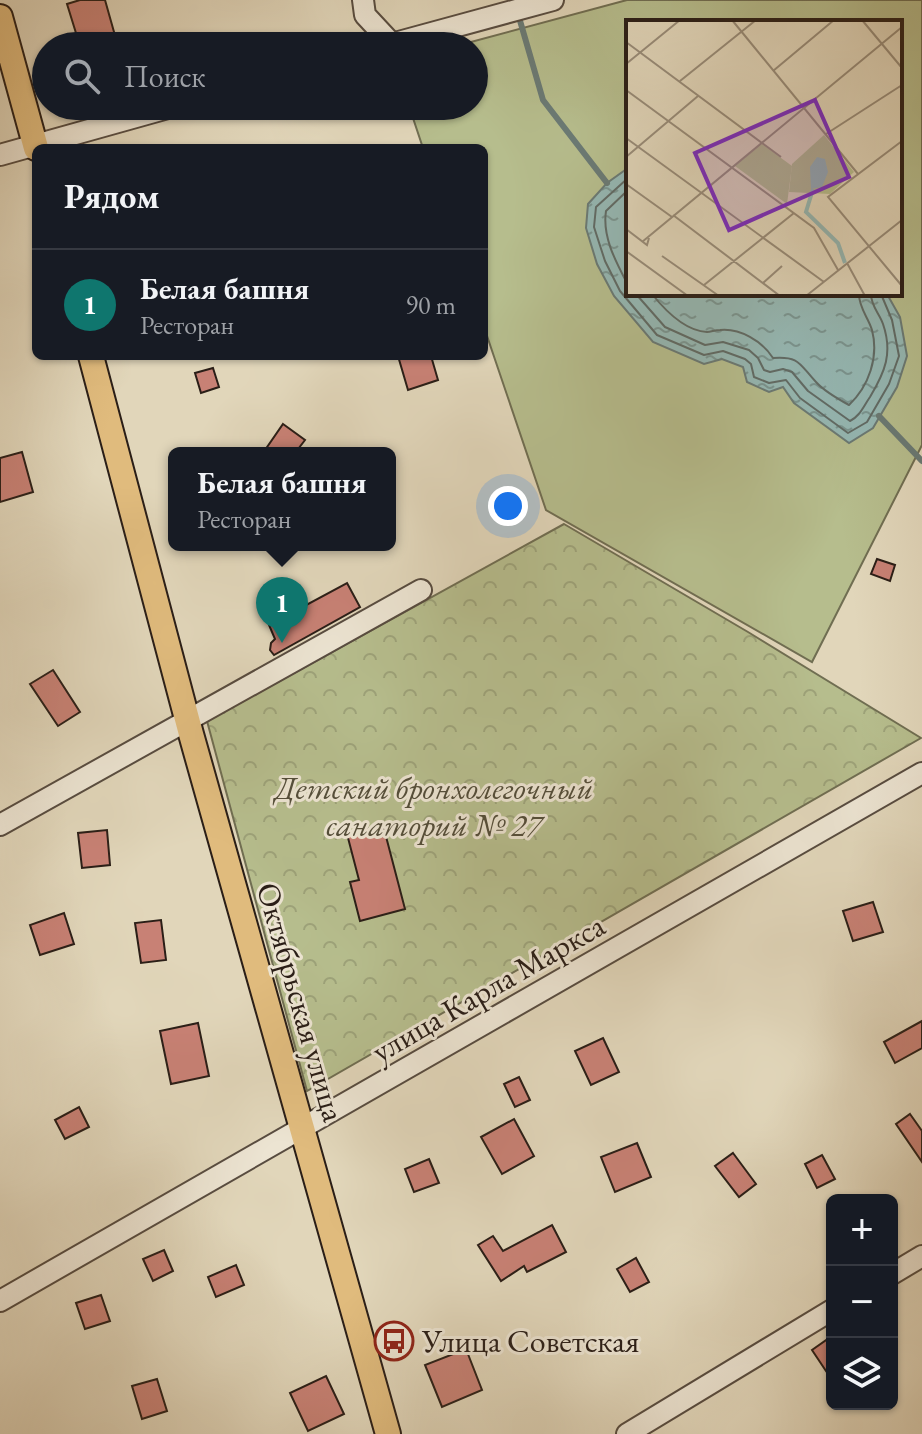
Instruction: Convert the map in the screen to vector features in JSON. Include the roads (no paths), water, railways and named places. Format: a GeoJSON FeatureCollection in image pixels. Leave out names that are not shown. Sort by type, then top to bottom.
{"type":"FeatureCollection","features":[{"type":"Feature","properties":{"kind":"main road"},"geometry":{"type":"LineString","coordinates":[[0,17],[35,144]]}},
{"type":"Feature","properties":{"kind":"main road","name":"Октябрьская улица"},"geometry":{"type":"LineString","coordinates":[[92,360],[188,719],[388,1434]]}},
{"type":"Feature","properties":{"kind":"street"},"geometry":{"type":"LineString","coordinates":[[363,0],[365,15],[378,32]]}},
{"type":"Feature","properties":{"kind":"street"},"geometry":{"type":"LineString","coordinates":[[436,32],[553,0]]}},
{"type":"Feature","properties":{"kind":"street"},"geometry":{"type":"LineString","coordinates":[[43,144],[126,120]]}},
{"type":"Feature","properties":{"kind":"street"},"geometry":{"type":"LineString","coordinates":[[0,155],[32,147]]}},
{"type":"Feature","properties":{"kind":"street"},"geometry":{"type":"LineString","coordinates":[[0,825],[421,590]]}},
{"type":"Feature","properties":{"kind":"street","name":"улица Карла Маркса"},"geometry":{"type":"LineString","coordinates":[[0,1301],[922,773]]}},
{"type":"Feature","properties":{"kind":"street"},"geometry":{"type":"LineString","coordinates":[[898,1270],[922,1256]]}},
{"type":"Feature","properties":{"kind":"street"},"geometry":{"type":"LineString","coordinates":[[627,1434],[826,1314]]}},
{"type":"Feature","properties":{"kind":"water"},"geometry":{"type":"Polygon","coordinates":[[[626,169],[626,296],[888,296],[900,317],[907,356],[897,387],[873,428],[849,443],[794,403],[783,387],[769,392],[747,382],[743,367],[722,359],[704,364],[653,342],[614,296],[597,264],[586,228],[588,204],[607,183],[626,169]]]}},
{"type":"Feature","properties":{"kind":"waterway"},"geometry":{"type":"LineString","coordinates":[[514,0],[543,100],[607,183]]}},
{"type":"Feature","properties":{"kind":"waterway"},"geometry":{"type":"LineString","coordinates":[[879,416],[922,461]]}},
{"type":"Feature","properties":{"kind":"place","name":"Белая башня"},"geometry":{"type":"Point","coordinates":[282,643]}},
{"type":"Feature","properties":{"kind":"place","name":"Улица Советская"},"geometry":{"type":"Point","coordinates":[394,1341]}},
{"type":"Feature","properties":{"kind":"park label","name":"Детский бронхолегочный санаторий № 27"},"geometry":{"type":"Point","coordinates":[434,806]}}]}
